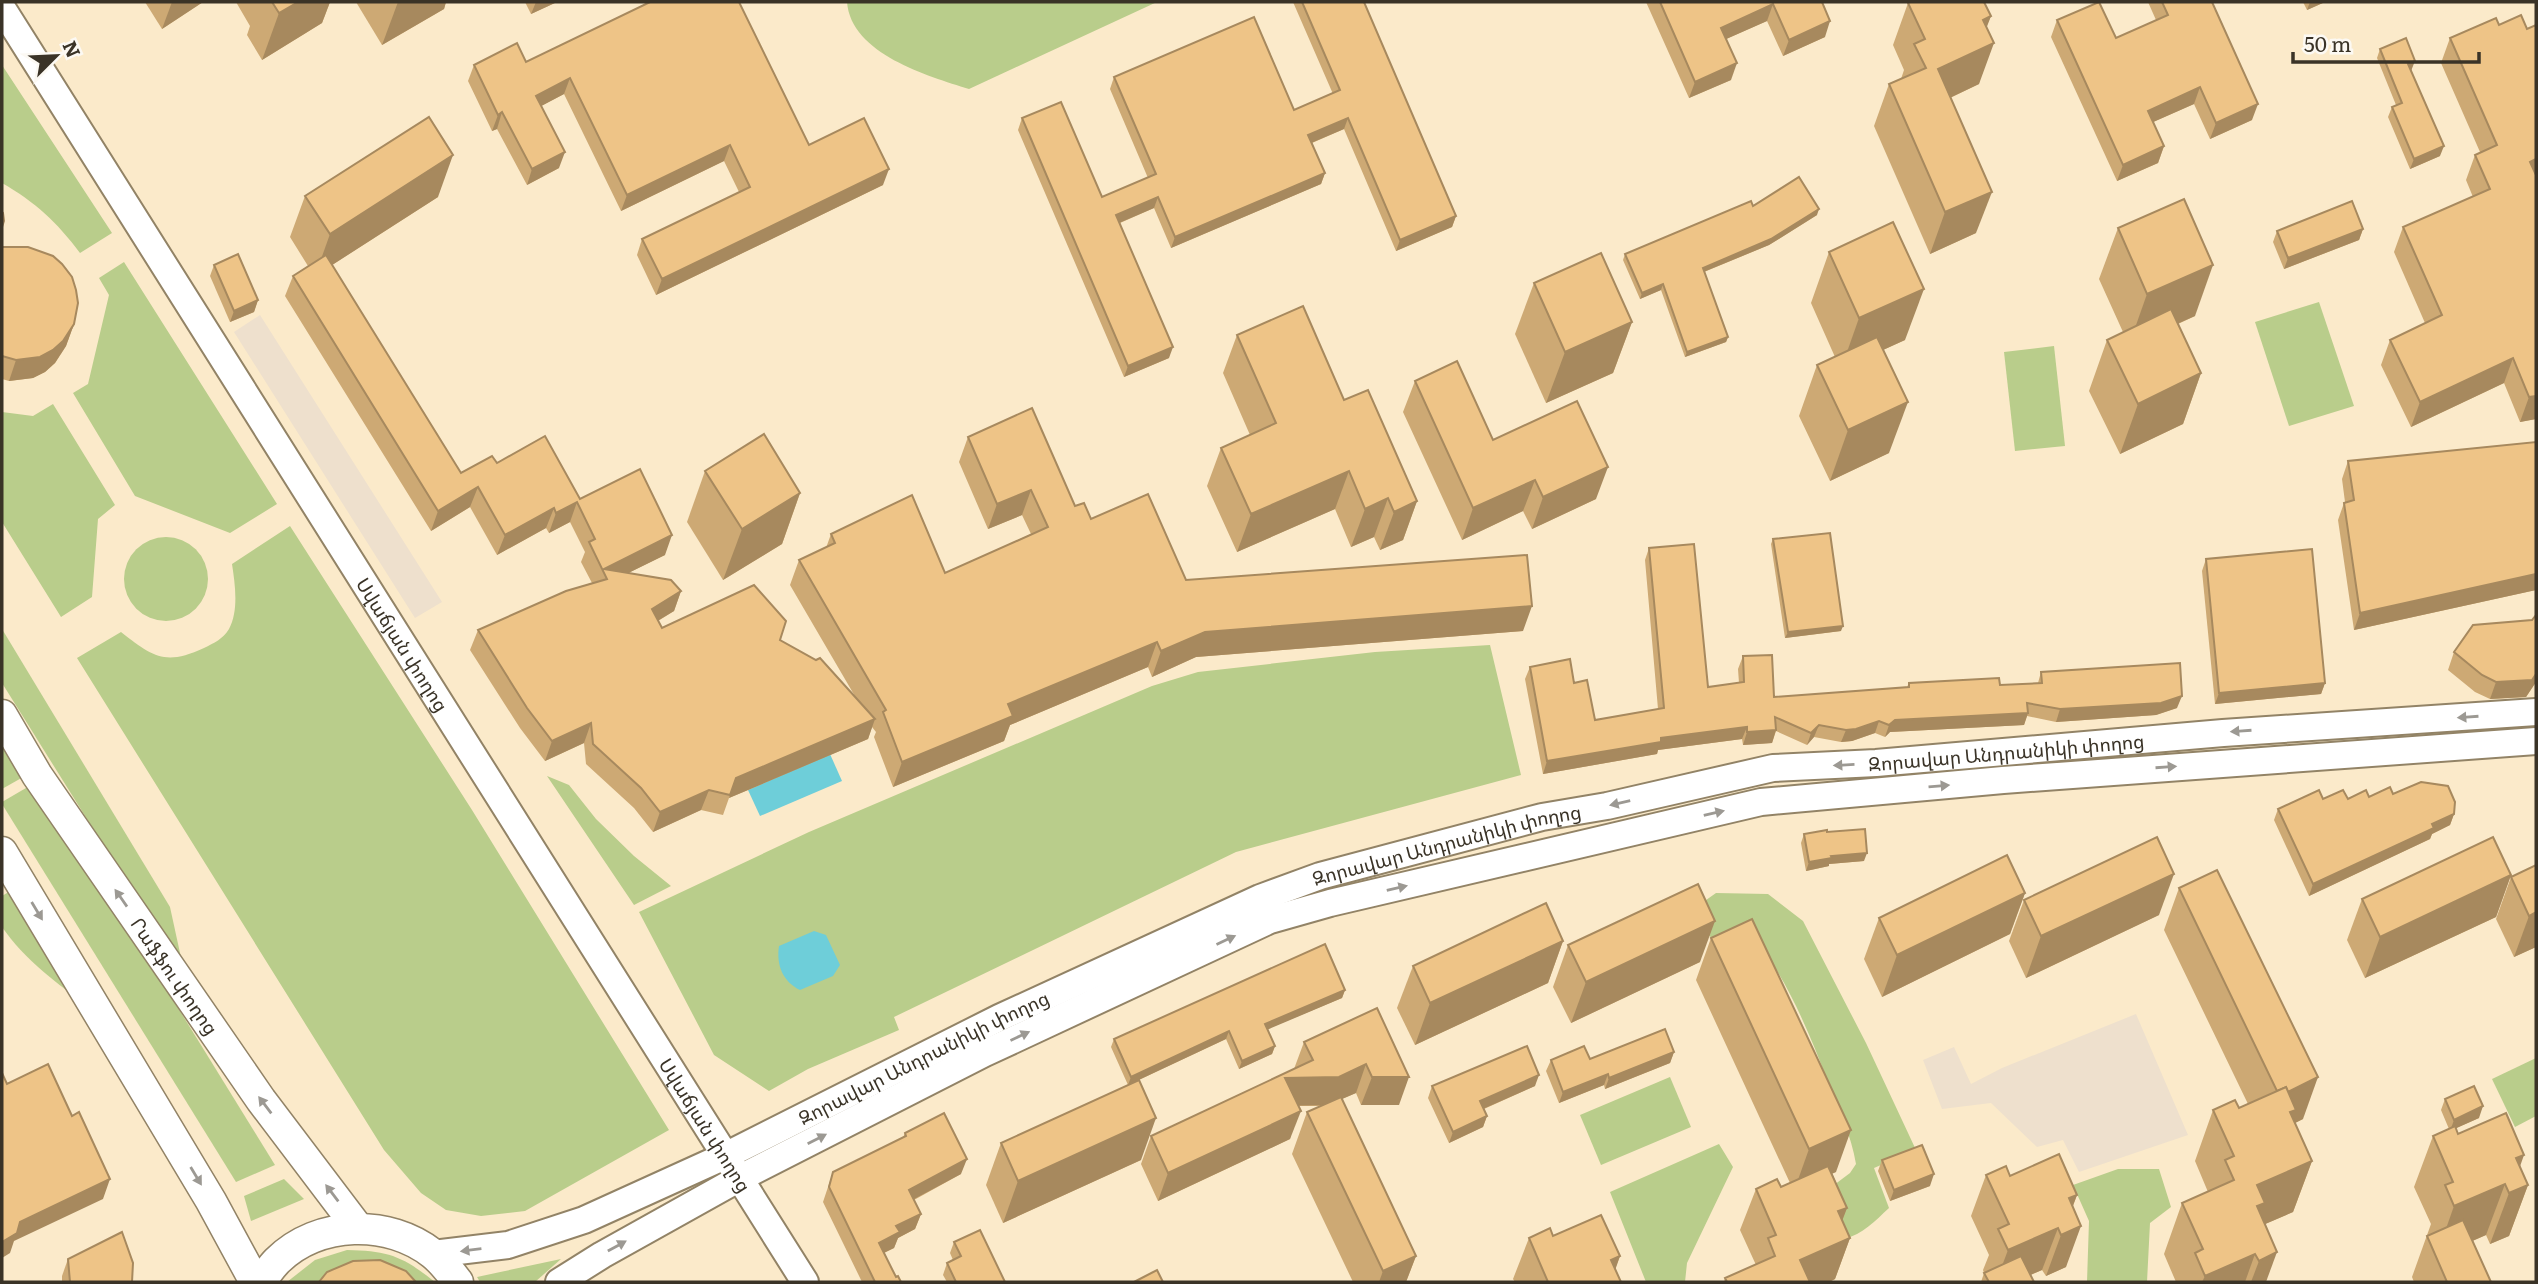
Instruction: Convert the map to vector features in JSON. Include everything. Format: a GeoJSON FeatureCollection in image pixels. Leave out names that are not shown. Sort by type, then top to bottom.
{"type":"FeatureCollection","features":[{"type":"Feature","properties":{"kind":"main road","name":"Սվաճյան փողոց"},"geometry":{"type":"LineString","coordinates":[[2,8],[805,1282]]}},
{"type":"Feature","properties":{"kind":"main road","name":"Զորավար Անդրանիկի փողոց"},"geometry":{"type":"LineString","coordinates":[[433,1254],[508,1245],[584,1220],[725,1156],[999,1018],[1260,898],[1320,876],[1542,817],[1607,806],[1773,768],[1876,763],[2223,733],[2536,712]]}},
{"type":"Feature","properties":{"kind":"main road","name":"Րաֆֆու փողոց"},"geometry":{"type":"LineString","coordinates":[[2,715],[37,775],[253,1089],[358,1228]]}},
{"type":"Feature","properties":{"kind":"main road","name":"Զորավար Անդրանիկի փողոց"},"geometry":{"type":"LineString","coordinates":[[559,1282],[740,1178],[985,1053],[1270,919],[1761,802],[1976,782],[2536,741]]}},
{"type":"Feature","properties":{"kind":"main road"},"geometry":{"type":"LineString","coordinates":[[2,852],[258,1282],[278,1260],[305,1241],[358,1228],[404,1237],[433,1254],[458,1282]]}},
{"type":"Feature","properties":{"kind":"shaded area"},"geometry":{"type":"Polygon","coordinates":[[[260,315],[442,602],[415,618],[234,332],[260,315]]]}},
{"type":"Feature","properties":{"kind":"shaded area"},"geometry":{"type":"Polygon","coordinates":[[[2136,1014],[2188,1135],[2079,1172],[2063,1140],[2037,1147],[1991,1103],[1942,1109],[1923,1060],[1954,1047],[1971,1084],[2002,1068],[2136,1014]]]}},
{"type":"Feature","properties":{"kind":"green space"},"geometry":{"type":"Polygon","coordinates":[[[847,2],[1157,2],[969,89],[913,69],[877,49],[862,36],[852,20],[847,2]]]}},
{"type":"Feature","properties":{"kind":"green space"},"geometry":{"type":"Polygon","coordinates":[[[2,65],[112,233],[80,253],[45,213],[2,183],[2,65]]]}},
{"type":"Feature","properties":{"kind":"green space"},"geometry":{"type":"Polygon","coordinates":[[[124,262],[277,504],[230,533],[135,496],[73,393],[88,384],[109,295],[99,278],[124,262]]]}},
{"type":"Feature","properties":{"kind":"green space"},"geometry":{"type":"Polygon","coordinates":[[[2319,302],[2354,406],[2289,426],[2255,322],[2319,302]]]}},
{"type":"Feature","properties":{"kind":"green space"},"geometry":{"type":"Polygon","coordinates":[[[2054,346],[2065,446],[2015,451],[2004,352],[2054,346]]]}},
{"type":"Feature","properties":{"kind":"green space"},"geometry":{"type":"Polygon","coordinates":[[[53,404],[115,505],[98,519],[92,597],[61,617],[2,522],[2,412],[33,416],[53,404]]]}},
{"type":"Feature","properties":{"kind":"green space"},"geometry":{"type":"Polygon","coordinates":[[[290,526],[472,810],[669,1130],[525,1211],[481,1216],[446,1210],[421,1193],[384,1150],[77,658],[121,632],[151,653],[169,657],[191,654],[215,642],[229,629],[234,614],[232,564],[290,526]]]}},
{"type":"Feature","properties":{"kind":"green space"},"geometry":{"type":"Polygon","coordinates":[[[158,537],[174,537],[190,544],[201,555],[208,571],[205,595],[196,609],[174,621],[158,621],[142,614],[131,603],[124,587],[124,571],[131,555],[142,544],[158,537]]]}},
{"type":"Feature","properties":{"kind":"green space"},"geometry":{"type":"Polygon","coordinates":[[[2,629],[170,907],[185,976],[2,683],[2,629]]]}},
{"type":"Feature","properties":{"kind":"green space"},"geometry":{"type":"Polygon","coordinates":[[[1490,645],[1521,775],[1236,852],[894,1017],[899,1030],[808,1069],[769,1091],[714,1055],[639,912],[809,832],[1152,686],[1198,672],[1375,652],[1490,645]]]}},
{"type":"Feature","properties":{"kind":"green space"},"geometry":{"type":"Polygon","coordinates":[[[2,723],[32,772],[2,789],[2,723]]]}},
{"type":"Feature","properties":{"kind":"green space"},"geometry":{"type":"Polygon","coordinates":[[[547,776],[569,785],[596,819],[634,856],[671,886],[634,905],[547,776]]]}},
{"type":"Feature","properties":{"kind":"green space"},"geometry":{"type":"Polygon","coordinates":[[[38,781],[275,1165],[236,1182],[2,804],[38,781]]]}},
{"type":"Feature","properties":{"kind":"green space"},"geometry":{"type":"Polygon","coordinates":[[[12,890],[90,1007],[42,971],[2,927],[2,896],[12,890]]]}},
{"type":"Feature","properties":{"kind":"green space"},"geometry":{"type":"Polygon","coordinates":[[[1716,893],[1768,894],[1803,921],[1866,1043],[1916,1150],[1874,1168],[1889,1208],[1851,1237],[1844,1239],[1834,1185],[1850,1173],[1856,1164],[1840,1112],[1797,1009],[1779,974],[1757,941],[1712,938],[1705,933],[1699,905],[1716,893]]]}},
{"type":"Feature","properties":{"kind":"green space"},"geometry":{"type":"Polygon","coordinates":[[[2536,1058],[2536,1116],[2515,1127],[2492,1079],[2536,1058]]]}},
{"type":"Feature","properties":{"kind":"green space"},"geometry":{"type":"Polygon","coordinates":[[[1670,1077],[1691,1127],[1601,1165],[1580,1115],[1670,1077]]]}},
{"type":"Feature","properties":{"kind":"green space"},"geometry":{"type":"Polygon","coordinates":[[[1719,1144],[1733,1167],[1687,1263],[1685,1282],[1646,1282],[1610,1192],[1719,1144]]]}},
{"type":"Feature","properties":{"kind":"green space"},"geometry":{"type":"Polygon","coordinates":[[[2118,1169],[2159,1169],[2171,1207],[2150,1223],[2147,1282],[2087,1282],[2089,1221],[2073,1185],[2118,1169]]]}},
{"type":"Feature","properties":{"kind":"green space"},"geometry":{"type":"Polygon","coordinates":[[[284,1179],[304,1199],[251,1221],[244,1196],[284,1179]]]}},
{"type":"Feature","properties":{"kind":"green space"},"geometry":{"type":"Polygon","coordinates":[[[347,1250],[394,1257],[413,1266],[435,1282],[287,1282],[315,1260],[347,1250]]]}},
{"type":"Feature","properties":{"kind":"green space"},"geometry":{"type":"Polygon","coordinates":[[[561,1259],[535,1282],[480,1282],[477,1277],[561,1259]]]}},
{"type":"Feature","properties":{"kind":"water"},"geometry":{"type":"Polygon","coordinates":[[[830,754],[842,781],[760,816],[748,790],[830,754]]]}},
{"type":"Feature","properties":{"kind":"water"},"geometry":{"type":"Polygon","coordinates":[[[814,931],[826,935],[840,965],[833,976],[800,990],[785,978],[782,972],[779,946],[814,931]]]}},
{"type":"Feature","properties":{"kind":"building"},"geometry":{"type":"Polygon","coordinates":[[[272,2],[298,2],[279,13],[272,2]]]}},
{"type":"Feature","properties":{"kind":"building"},"geometry":{"type":"Polygon","coordinates":[[[650,2],[739,2],[809,145],[864,118],[889,169],[662,279],[642,239],[750,187],[730,145],[627,195],[570,78],[536,96],[565,152],[532,169],[502,112],[498,115],[474,65],[517,43],[526,62],[650,2]]]}},
{"type":"Feature","properties":{"kind":"building"},"geometry":{"type":"Polygon","coordinates":[[[1302,2],[1364,2],[1456,216],[1400,240],[1348,118],[1308,135],[1325,173],[1175,237],[1158,197],[1116,215],[1173,347],[1128,366],[1022,118],[1061,102],[1102,197],[1156,174],[1114,77],[1254,17],[1294,110],[1340,90],[1302,2]]]}},
{"type":"Feature","properties":{"kind":"building"},"geometry":{"type":"Polygon","coordinates":[[[1660,2],[1822,2],[1830,21],[1789,40],[1773,4],[1721,28],[1737,63],[1695,82],[1660,2]]]}},
{"type":"Feature","properties":{"kind":"building"},"geometry":{"type":"Polygon","coordinates":[[[1984,2],[1991,16],[1983,20],[1994,43],[1938,69],[1992,192],[1945,212],[1889,84],[1926,68],[1914,44],[1925,39],[1908,3],[1984,2]]]}},
{"type":"Feature","properties":{"kind":"building"},"geometry":{"type":"Polygon","coordinates":[[[2099,2],[2116,38],[2168,15],[2162,2],[2212,2],[2258,104],[2216,123],[2200,87],[2148,111],[2164,146],[2123,165],[2057,20],[2099,2]]]}},
{"type":"Feature","properties":{"kind":"building"},"geometry":{"type":"Polygon","coordinates":[[[2521,15],[2527,29],[2536,25],[2536,159],[2530,162],[2536,175],[2536,396],[2529,397],[2513,358],[2420,402],[2390,340],[2442,315],[2403,227],[2490,189],[2475,155],[2497,145],[2450,38],[2496,18],[2499,25],[2521,15]]]}},
{"type":"Feature","properties":{"kind":"building"},"geometry":{"type":"Polygon","coordinates":[[[2406,38],[2415,61],[2408,64],[2444,146],[2414,159],[2392,107],[2402,103],[2380,49],[2406,38]]]}},
{"type":"Feature","properties":{"kind":"building"},"geometry":{"type":"Polygon","coordinates":[[[429,117],[453,155],[330,234],[305,196],[429,117]]]}},
{"type":"Feature","properties":{"kind":"building"},"geometry":{"type":"Polygon","coordinates":[[[1799,177],[1819,209],[1771,239],[1703,268],[1728,337],[1687,352],[1663,284],[1642,293],[1625,254],[1751,201],[1753,206],[1799,177]]]}},
{"type":"Feature","properties":{"kind":"building"},"geometry":{"type":"Polygon","coordinates":[[[2184,199],[2213,265],[2147,294],[2118,228],[2184,199]]]}},
{"type":"Feature","properties":{"kind":"building"},"geometry":{"type":"Polygon","coordinates":[[[2352,201],[2363,229],[2288,258],[2277,231],[2352,201]]]}},
{"type":"Feature","properties":{"kind":"building"},"geometry":{"type":"Polygon","coordinates":[[[1893,222],[1924,289],[1859,318],[1829,252],[1893,222]]]}},
{"type":"Feature","properties":{"kind":"building"},"geometry":{"type":"Polygon","coordinates":[[[2,247],[28,247],[53,256],[72,277],[78,303],[74,324],[63,341],[40,357],[16,360],[2,356],[2,247]]]}},
{"type":"Feature","properties":{"kind":"building"},"geometry":{"type":"Polygon","coordinates":[[[1601,253],[1632,322],[1565,352],[1534,283],[1601,253]]]}},
{"type":"Feature","properties":{"kind":"building"},"geometry":{"type":"Polygon","coordinates":[[[238,254],[258,300],[234,311],[214,265],[238,254]]]}},
{"type":"Feature","properties":{"kind":"building"},"geometry":{"type":"Polygon","coordinates":[[[326,255],[461,473],[492,456],[497,463],[545,436],[580,499],[640,469],[672,535],[604,569],[671,580],[681,591],[652,609],[662,628],[754,585],[786,621],[780,640],[816,660],[820,658],[875,719],[736,778],[730,795],[709,790],[660,812],[641,788],[593,744],[591,723],[552,741],[527,708],[478,630],[566,591],[607,579],[589,542],[595,539],[577,502],[556,513],[554,508],[505,535],[478,487],[438,511],[293,276],[326,255]]]}},
{"type":"Feature","properties":{"kind":"building"},"geometry":{"type":"Polygon","coordinates":[[[1303,306],[1344,400],[1368,390],[1417,501],[1394,512],[1388,498],[1365,509],[1349,471],[1251,514],[1221,448],[1276,423],[1237,335],[1303,306]]]}},
{"type":"Feature","properties":{"kind":"building"},"geometry":{"type":"Polygon","coordinates":[[[2171,309],[2201,373],[2138,404],[2107,340],[2171,309]]]}},
{"type":"Feature","properties":{"kind":"building"},"geometry":{"type":"Polygon","coordinates":[[[1877,337],[1908,402],[1848,430],[1817,365],[1877,337]]]}},
{"type":"Feature","properties":{"kind":"building"},"geometry":{"type":"Polygon","coordinates":[[[1457,361],[1493,440],[1577,401],[1608,467],[1543,497],[1535,480],[1473,508],[1415,381],[1457,361]]]}},
{"type":"Feature","properties":{"kind":"building"},"geometry":{"type":"Polygon","coordinates":[[[1032,408],[1075,506],[1084,503],[1091,519],[1148,494],[1186,580],[1527,555],[1532,606],[1205,632],[1161,651],[1157,642],[1008,704],[1013,716],[902,762],[883,712],[886,710],[799,560],[835,543],[831,534],[912,495],[945,573],[1048,527],[1031,490],[997,504],[968,437],[1032,408]]]}},
{"type":"Feature","properties":{"kind":"building"},"geometry":{"type":"Polygon","coordinates":[[[764,434],[800,493],[742,529],[705,471],[764,434]]]}},
{"type":"Feature","properties":{"kind":"building"},"geometry":{"type":"Polygon","coordinates":[[[2536,442],[2536,574],[2360,613],[2344,503],[2354,500],[2348,461],[2536,442]]]}},
{"type":"Feature","properties":{"kind":"building"},"geometry":{"type":"Polygon","coordinates":[[[1830,533],[1843,626],[1788,632],[1773,539],[1830,533]]]}},
{"type":"Feature","properties":{"kind":"building"},"geometry":{"type":"Polygon","coordinates":[[[1694,544],[1708,687],[1744,682],[1743,656],[1772,655],[1774,697],[1909,687],[1909,683],[1999,678],[2000,685],[2042,683],[2041,672],[2180,663],[2182,696],[2161,703],[2060,709],[2027,703],[2028,713],[1895,720],[1889,725],[1879,721],[1846,730],[1819,725],[1811,733],[1775,717],[1776,730],[1747,732],[1747,727],[1661,738],[1661,742],[1547,761],[1530,667],[1570,659],[1574,683],[1587,680],[1595,720],[1664,708],[1649,548],[1694,544]]]}},
{"type":"Feature","properties":{"kind":"building"},"geometry":{"type":"Polygon","coordinates":[[[2312,549],[2325,683],[2219,693],[2206,559],[2312,549]]]}},
{"type":"Feature","properties":{"kind":"building"},"geometry":{"type":"Polygon","coordinates":[[[2536,615],[2536,674],[2532,680],[2496,682],[2482,675],[2454,652],[2473,625],[2532,620],[2536,615]]]}},
{"type":"Feature","properties":{"kind":"building"},"geometry":{"type":"Polygon","coordinates":[[[2421,782],[2448,786],[2455,802],[2454,814],[2432,824],[2434,828],[2313,884],[2278,809],[2319,790],[2323,799],[2343,790],[2348,799],[2366,790],[2369,797],[2390,787],[2393,794],[2421,782]]]}},
{"type":"Feature","properties":{"kind":"building"},"geometry":{"type":"Polygon","coordinates":[[[1865,829],[1867,853],[1831,856],[1832,858],[1809,862],[1804,834],[1827,830],[1865,829]]]}},
{"type":"Feature","properties":{"kind":"building"},"geometry":{"type":"Polygon","coordinates":[[[2157,837],[2174,874],[2041,936],[2024,900],[2157,837]]]}},
{"type":"Feature","properties":{"kind":"building"},"geometry":{"type":"Polygon","coordinates":[[[2493,837],[2511,875],[2380,937],[2362,899],[2493,837]]]}},
{"type":"Feature","properties":{"kind":"building"},"geometry":{"type":"Polygon","coordinates":[[[2007,855],[2025,893],[1897,955],[1879,918],[2007,855]]]}},
{"type":"Feature","properties":{"kind":"building"},"geometry":{"type":"Polygon","coordinates":[[[2536,865],[2536,912],[2529,916],[2511,877],[2536,865]]]}},
{"type":"Feature","properties":{"kind":"building"},"geometry":{"type":"Polygon","coordinates":[[[2217,870],[2318,1077],[2288,1092],[2286,1087],[2277,1091],[2179,888],[2217,870]]]}},
{"type":"Feature","properties":{"kind":"building"},"geometry":{"type":"Polygon","coordinates":[[[1698,884],[1715,921],[1586,982],[1568,945],[1698,884]]]}},
{"type":"Feature","properties":{"kind":"building"},"geometry":{"type":"Polygon","coordinates":[[[1546,903],[1563,941],[1430,1003],[1413,966],[1546,903]]]}},
{"type":"Feature","properties":{"kind":"building"},"geometry":{"type":"Polygon","coordinates":[[[1752,919],[1851,1130],[1809,1149],[1711,938],[1752,919]]]}},
{"type":"Feature","properties":{"kind":"building"},"geometry":{"type":"Polygon","coordinates":[[[1325,944],[1345,990],[1265,1024],[1275,1046],[1242,1061],[1229,1031],[1131,1077],[1114,1039],[1325,944]]]}},
{"type":"Feature","properties":{"kind":"building"},"geometry":{"type":"Polygon","coordinates":[[[1377,1008],[1409,1077],[1372,1077],[1366,1064],[1339,1077],[1285,1078],[1301,1111],[1168,1173],[1151,1136],[1313,1060],[1304,1042],[1377,1008]]]}},
{"type":"Feature","properties":{"kind":"building"},"geometry":{"type":"Polygon","coordinates":[[[1665,1029],[1674,1052],[1609,1078],[1608,1074],[1563,1092],[1551,1060],[1584,1046],[1590,1059],[1665,1029]]]}},
{"type":"Feature","properties":{"kind":"building"},"geometry":{"type":"Polygon","coordinates":[[[1527,1046],[1539,1075],[1480,1101],[1487,1116],[1453,1132],[1432,1086],[1527,1046]]]}},
{"type":"Feature","properties":{"kind":"building"},"geometry":{"type":"Polygon","coordinates":[[[48,1064],[72,1116],[79,1112],[110,1179],[20,1222],[17,1233],[2,1242],[2,1073],[7,1084],[48,1064]]]}},
{"type":"Feature","properties":{"kind":"building"},"geometry":{"type":"Polygon","coordinates":[[[1139,1080],[1156,1118],[1018,1181],[1001,1143],[1139,1080]]]}},
{"type":"Feature","properties":{"kind":"building"},"geometry":{"type":"Polygon","coordinates":[[[2474,1086],[2483,1106],[2454,1120],[2445,1099],[2474,1086]]]}},
{"type":"Feature","properties":{"kind":"building"},"geometry":{"type":"Polygon","coordinates":[[[2286,1087],[2296,1110],[2290,1112],[2312,1161],[2257,1185],[2265,1203],[2257,1206],[2277,1252],[2259,1261],[2255,1254],[2205,1276],[2195,1253],[2203,1249],[2182,1203],[2234,1180],[2225,1160],[2234,1156],[2213,1110],[2235,1100],[2239,1108],[2286,1087]]]}},
{"type":"Feature","properties":{"kind":"building"},"geometry":{"type":"Polygon","coordinates":[[[1341,1097],[1416,1256],[1383,1271],[1307,1112],[1341,1097]]]}},
{"type":"Feature","properties":{"kind":"building"},"geometry":{"type":"Polygon","coordinates":[[[944,1113],[967,1159],[909,1190],[921,1214],[896,1226],[900,1232],[879,1243],[901,1282],[875,1282],[829,1187],[833,1172],[906,1136],[905,1133],[944,1113]]]}},
{"type":"Feature","properties":{"kind":"building"},"geometry":{"type":"Polygon","coordinates":[[[2506,1113],[2524,1155],[2516,1158],[2528,1185],[2509,1193],[2505,1184],[2454,1206],[2445,1185],[2453,1182],[2433,1136],[2455,1126],[2458,1134],[2506,1113]]]}},
{"type":"Feature","properties":{"kind":"building"},"geometry":{"type":"Polygon","coordinates":[[[1922,1145],[1934,1174],[1894,1190],[1882,1160],[1922,1145]]]}},
{"type":"Feature","properties":{"kind":"building"},"geometry":{"type":"Polygon","coordinates":[[[2059,1154],[2077,1195],[2069,1198],[2081,1226],[2061,1235],[2058,1228],[2008,1250],[1998,1229],[2009,1224],[1986,1175],[2006,1166],[2010,1176],[2059,1154]]]}},
{"type":"Feature","properties":{"kind":"building"},"geometry":{"type":"Polygon","coordinates":[[[1828,1166],[1847,1208],[1838,1211],[1850,1238],[1800,1260],[1810,1282],[1727,1282],[1725,1278],[1775,1256],[1768,1238],[1776,1235],[1756,1189],[1777,1179],[1781,1187],[1828,1166]]]}},
{"type":"Feature","properties":{"kind":"building"},"geometry":{"type":"Polygon","coordinates":[[[1601,1215],[1620,1256],[1611,1260],[1621,1282],[1548,1282],[1529,1238],[1550,1228],[1553,1236],[1601,1215]]]}},
{"type":"Feature","properties":{"kind":"building"},"geometry":{"type":"Polygon","coordinates":[[[2463,1220],[2491,1282],[2447,1282],[2427,1236],[2463,1220]]]}},
{"type":"Feature","properties":{"kind":"building"},"geometry":{"type":"Polygon","coordinates":[[[980,1230],[1005,1282],[956,1282],[947,1263],[961,1256],[954,1242],[980,1230]]]}},
{"type":"Feature","properties":{"kind":"building"},"geometry":{"type":"Polygon","coordinates":[[[122,1232],[133,1263],[132,1282],[70,1282],[68,1259],[122,1232]]]}},
{"type":"Feature","properties":{"kind":"building"},"geometry":{"type":"Polygon","coordinates":[[[2021,1256],[2034,1282],[1989,1282],[1984,1273],[2021,1256]]]}},
{"type":"Feature","properties":{"kind":"building"},"geometry":{"type":"Polygon","coordinates":[[[380,1260],[406,1271],[416,1282],[319,1282],[327,1272],[353,1261],[380,1260]]]}},
{"type":"Feature","properties":{"kind":"building"},"geometry":{"type":"Polygon","coordinates":[[[1157,1270],[1163,1282],[1134,1282],[1157,1270]]]}}]}
